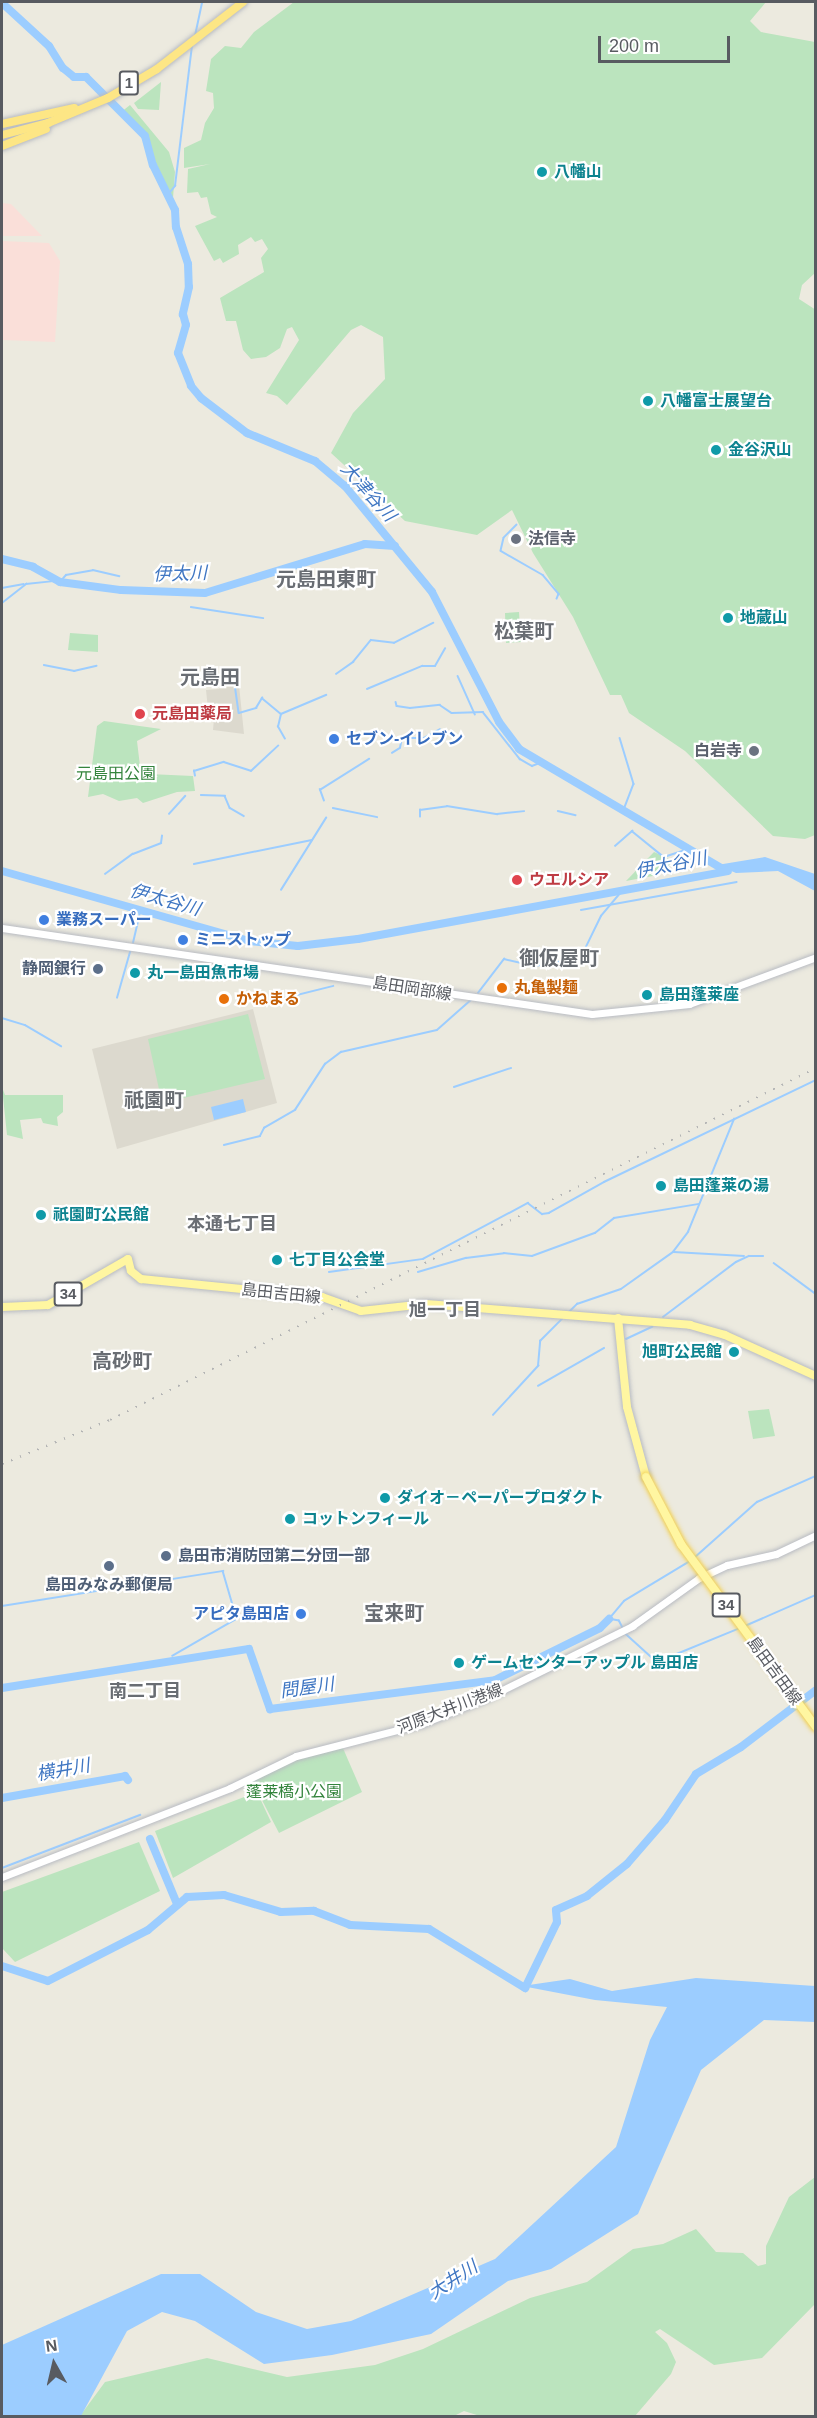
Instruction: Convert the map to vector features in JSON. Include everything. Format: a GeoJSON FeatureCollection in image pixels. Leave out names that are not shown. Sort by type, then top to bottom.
{"type":"FeatureCollection","features":[{"type":"Feature","properties":{"kind":"highway","name":"1"},"geometry":{"type":"LineString","coordinates":[[2,146],[88,107],[142,79],[243,2]]}},
{"type":"Feature","properties":{"kind":"highway","name":"1"},"geometry":{"type":"LineString","coordinates":[[2,135],[88,107],[171,58]]}},
{"type":"Feature","properties":{"kind":"highway","name":"1"},"geometry":{"type":"LineString","coordinates":[[2,124],[88,107]]}},
{"type":"Feature","properties":{"kind":"main road","name":"島田岡部線"},"geometry":{"type":"LineString","coordinates":[[2,928],[592,1014],[689,1004],[816,957]]}},
{"type":"Feature","properties":{"kind":"main road","name":"島田吉田線"},"geometry":{"type":"LineString","coordinates":[[2,1306],[48,1305],[128,1259],[131,1271],[141,1280],[322,1297],[361,1311],[426,1304],[618,1318],[709,1329],[816,1376]]}},
{"type":"Feature","properties":{"kind":"main road","name":"島田吉田線"},"geometry":{"type":"LineString","coordinates":[[618,1318],[627,1407],[646,1477],[681,1544],[816,1727]]}},
{"type":"Feature","properties":{"kind":"main road","name":"河原大井川港線"},"geometry":{"type":"LineString","coordinates":[[2,1877],[230,1788],[296,1756],[421,1724],[488,1697],[639,1622],[699,1578],[727,1565],[776,1554],[816,1535]]}},
{"type":"Feature","properties":{"kind":"shaded area"},"geometry":{"type":"Polygon","coordinates":[[[2,203],[11,204],[42,236],[2,236],[2,203]]]}},
{"type":"Feature","properties":{"kind":"shaded area"},"geometry":{"type":"Polygon","coordinates":[[[2,241],[49,243],[60,261],[55,342],[2,340],[2,241]]]}},
{"type":"Feature","properties":{"kind":"shaded area"},"geometry":{"type":"Polygon","coordinates":[[[220,682],[239,685],[244,734],[213,730],[214,719],[209,719],[206,690],[219,689],[220,682]]]}},
{"type":"Feature","properties":{"kind":"shaded area"},"geometry":{"type":"Polygon","coordinates":[[[253,1009],[277,1103],[117,1149],[92,1049],[253,1009]]]}},
{"type":"Feature","properties":{"kind":"green space"},"geometry":{"type":"Polygon","coordinates":[[[294,2],[766,2],[750,21],[761,32],[815,42],[815,273],[802,285],[799,299],[816,310],[815,835],[805,839],[773,836],[685,751],[629,713],[621,695],[610,695],[573,617],[533,553],[512,510],[477,535],[405,521],[331,453],[353,413],[385,379],[383,337],[361,325],[351,330],[287,405],[277,396],[266,393],[299,340],[292,327],[287,329],[280,348],[266,357],[251,359],[243,350],[236,321],[226,321],[220,298],[264,272],[261,258],[268,249],[262,239],[255,242],[251,237],[238,245],[239,254],[223,263],[220,258],[214,261],[195,226],[217,217],[211,214],[207,197],[201,198],[198,192],[187,193],[188,169],[210,164],[184,168],[184,148],[201,140],[205,123],[214,108],[213,93],[206,91],[211,59],[225,46],[241,48],[254,32],[294,2]]]}},
{"type":"Feature","properties":{"kind":"green space"},"geometry":{"type":"Polygon","coordinates":[[[161,82],[159,110],[138,109],[134,103],[161,82]]]}},
{"type":"Feature","properties":{"kind":"green space"},"geometry":{"type":"Polygon","coordinates":[[[130,105],[169,152],[175,172],[173,198],[145,141],[120,113],[130,105]]]}},
{"type":"Feature","properties":{"kind":"green space"},"geometry":{"type":"Polygon","coordinates":[[[519,612],[521,642],[506,643],[505,613],[519,612]]]}},
{"type":"Feature","properties":{"kind":"green space"},"geometry":{"type":"Polygon","coordinates":[[[70,633],[98,635],[98,652],[68,650],[70,633]]]}},
{"type":"Feature","properties":{"kind":"green space","name":"元島田公園"},"geometry":{"type":"Polygon","coordinates":[[[104,721],[161,729],[137,741],[140,766],[149,774],[193,776],[195,791],[177,792],[143,803],[137,798],[119,801],[103,794],[88,797],[97,726],[104,721]]]}},
{"type":"Feature","properties":{"kind":"green space"},"geometry":{"type":"Polygon","coordinates":[[[654,852],[674,861],[658,875],[626,881],[654,852]]]}},
{"type":"Feature","properties":{"kind":"green space"},"geometry":{"type":"Polygon","coordinates":[[[248,1014],[265,1079],[162,1103],[148,1039],[248,1014]]]}},
{"type":"Feature","properties":{"kind":"green space"},"geometry":{"type":"Polygon","coordinates":[[[2,1087],[5,1095],[63,1095],[63,1112],[57,1117],[58,1126],[43,1123],[41,1118],[20,1120],[23,1139],[7,1135],[2,1087]]]}},
{"type":"Feature","properties":{"kind":"green space"},"geometry":{"type":"Polygon","coordinates":[[[769,1409],[775,1436],[753,1439],[748,1411],[769,1409]]]}},
{"type":"Feature","properties":{"kind":"green space","name":"蓬莱橋小公園"},"geometry":{"type":"Polygon","coordinates":[[[342,1746],[362,1792],[279,1833],[252,1781],[291,1761],[342,1746]]]}},
{"type":"Feature","properties":{"kind":"green space"},"geometry":{"type":"Polygon","coordinates":[[[257,1792],[271,1822],[173,1878],[155,1831],[257,1792]]]}},
{"type":"Feature","properties":{"kind":"green space"},"geometry":{"type":"Polygon","coordinates":[[[139,1842],[160,1891],[15,1962],[2,1948],[2,1892],[139,1842]]]}},
{"type":"Feature","properties":{"kind":"green space"},"geometry":{"type":"Polygon","coordinates":[[[815,2177],[815,2304],[762,2358],[714,2365],[660,2329],[655,2332],[667,2343],[676,2362],[671,2374],[635,2416],[480,2416],[464,2411],[454,2416],[80,2416],[105,2382],[207,2358],[287,2377],[375,2365],[423,2349],[530,2298],[587,2282],[633,2249],[663,2244],[696,2229],[716,2252],[743,2253],[758,2266],[766,2264],[766,2246],[789,2197],[815,2177]]]}},
{"type":"Feature","properties":{"kind":"water"},"geometry":{"type":"Polygon","coordinates":[[[765,857],[815,874],[815,891],[778,871],[736,873],[717,865],[765,857]]]}},
{"type":"Feature","properties":{"kind":"water"},"geometry":{"type":"Polygon","coordinates":[[[243,1099],[246,1112],[214,1120],[211,1107],[243,1099]]]}},
{"type":"Feature","properties":{"kind":"water","name":"大井川"},"geometry":{"type":"Polygon","coordinates":[[[696,1978],[815,1986],[815,2022],[764,2020],[701,2070],[638,2214],[551,2269],[508,2281],[431,2334],[332,2355],[264,2364],[195,2321],[162,2312],[127,2331],[81,2416],[2,2416],[2,2345],[161,2274],[200,2274],[256,2312],[307,2329],[351,2321],[495,2259],[616,2147],[650,2040],[667,2007],[595,2000],[522,1986],[570,1979],[612,1991],[696,1978]]]}},
{"type":"Feature","properties":{"kind":"waterway"},"geometry":{"type":"LineString","coordinates":[[195,36],[202,2]]}},
{"type":"Feature","properties":{"kind":"waterway","name":"大津谷川"},"geometry":{"type":"LineString","coordinates":[[2,3],[49,46],[63,68],[74,77],[86,77],[145,136],[153,165],[175,210],[176,227],[188,264],[189,287],[183,314],[186,325],[178,353],[191,386],[201,398],[247,433],[315,461],[345,486],[432,592],[499,722],[519,749],[726,871]]}},
{"type":"Feature","properties":{"kind":"waterway"},"geometry":{"type":"LineString","coordinates":[[167,196],[175,186],[192,46]]}},
{"type":"Feature","properties":{"kind":"waterway"},"geometry":{"type":"LineString","coordinates":[[517,525],[504,538],[501,551],[543,575],[559,594],[557,599]]}},
{"type":"Feature","properties":{"kind":"waterway","name":"伊太川"},"geometry":{"type":"LineString","coordinates":[[2,559],[33,567],[60,582],[121,590],[205,593],[365,544],[395,546]]}},
{"type":"Feature","properties":{"kind":"waterway"},"geometry":{"type":"LineString","coordinates":[[60,582],[66,575],[93,570],[119,576]]}},
{"type":"Feature","properties":{"kind":"waterway"},"geometry":{"type":"LineString","coordinates":[[2,603],[26,584],[53,581]]}},
{"type":"Feature","properties":{"kind":"waterway"},"geometry":{"type":"LineString","coordinates":[[2,588],[24,584]]}},
{"type":"Feature","properties":{"kind":"waterway"},"geometry":{"type":"LineString","coordinates":[[191,607],[263,618]]}},
{"type":"Feature","properties":{"kind":"waterway"},"geometry":{"type":"LineString","coordinates":[[336,674],[353,662],[371,640],[394,643],[433,623]]}},
{"type":"Feature","properties":{"kind":"waterway"},"geometry":{"type":"LineString","coordinates":[[367,689],[422,666],[435,666],[445,649]]}},
{"type":"Feature","properties":{"kind":"waterway"},"geometry":{"type":"LineString","coordinates":[[44,665],[74,671],[96,666]]}},
{"type":"Feature","properties":{"kind":"waterway"},"geometry":{"type":"LineString","coordinates":[[458,676],[475,714]]}},
{"type":"Feature","properties":{"kind":"waterway"},"geometry":{"type":"LineString","coordinates":[[235,684],[239,713],[256,708],[262,698],[281,714]]}},
{"type":"Feature","properties":{"kind":"waterway"},"geometry":{"type":"LineString","coordinates":[[285,739],[278,727],[281,714],[326,695]]}},
{"type":"Feature","properties":{"kind":"waterway"},"geometry":{"type":"LineString","coordinates":[[396,702],[397,706],[410,708],[440,705],[452,713],[483,712],[520,759],[532,766],[540,763]]}},
{"type":"Feature","properties":{"kind":"waterway"},"geometry":{"type":"LineString","coordinates":[[392,753],[400,748],[402,738],[424,738],[440,729]]}},
{"type":"Feature","properties":{"kind":"waterway"},"geometry":{"type":"LineString","coordinates":[[620,738],[634,784],[625,808]]}},
{"type":"Feature","properties":{"kind":"waterway"},"geometry":{"type":"LineString","coordinates":[[195,776],[194,771],[224,762],[251,771],[278,746]]}},
{"type":"Feature","properties":{"kind":"waterway"},"geometry":{"type":"LineString","coordinates":[[324,801],[320,790],[369,759]]}},
{"type":"Feature","properties":{"kind":"waterway"},"geometry":{"type":"LineString","coordinates":[[201,795],[225,796],[230,808],[244,816]]}},
{"type":"Feature","properties":{"kind":"waterway"},"geometry":{"type":"LineString","coordinates":[[169,814],[185,796]]}},
{"type":"Feature","properties":{"kind":"waterway"},"geometry":{"type":"LineString","coordinates":[[420,817],[420,810],[447,806],[497,814],[524,811]]}},
{"type":"Feature","properties":{"kind":"waterway"},"geometry":{"type":"LineString","coordinates":[[333,808],[377,817]]}},
{"type":"Feature","properties":{"kind":"waterway"},"geometry":{"type":"LineString","coordinates":[[558,811],[576,815]]}},
{"type":"Feature","properties":{"kind":"waterway"},"geometry":{"type":"LineString","coordinates":[[281,890],[326,818]]}},
{"type":"Feature","properties":{"kind":"waterway","name":"伊太谷川"},"geometry":{"type":"LineString","coordinates":[[615,846],[632,831],[664,857],[689,849]]}},
{"type":"Feature","properties":{"kind":"waterway"},"geometry":{"type":"LineString","coordinates":[[105,874],[133,854],[161,843],[162,836]]}},
{"type":"Feature","properties":{"kind":"waterway"},"geometry":{"type":"LineString","coordinates":[[194,864],[312,840]]}},
{"type":"Feature","properties":{"kind":"waterway","name":"伊太谷川"},"geometry":{"type":"LineString","coordinates":[[2,871],[250,941],[298,946],[358,939],[728,871]]}},
{"type":"Feature","properties":{"kind":"waterway"},"geometry":{"type":"LineString","coordinates":[[581,910],[736,882]]}},
{"type":"Feature","properties":{"kind":"waterway"},"geometry":{"type":"LineString","coordinates":[[582,955],[601,916],[622,891]]}},
{"type":"Feature","properties":{"kind":"waterway","name":"伊太谷川"},"geometry":{"type":"LineString","coordinates":[[139,917],[140,912]]}},
{"type":"Feature","properties":{"kind":"waterway"},"geometry":{"type":"LineString","coordinates":[[133,943],[138,921]]}},
{"type":"Feature","properties":{"kind":"waterway"},"geometry":{"type":"LineString","coordinates":[[117,998],[130,952]]}},
{"type":"Feature","properties":{"kind":"waterway"},"geometry":{"type":"LineString","coordinates":[[478,993],[504,959],[535,966],[574,959]]}},
{"type":"Feature","properties":{"kind":"waterway"},"geometry":{"type":"LineString","coordinates":[[273,1001],[333,986]]}},
{"type":"Feature","properties":{"kind":"waterway"},"geometry":{"type":"LineString","coordinates":[[224,1145],[260,1136],[264,1128],[295,1110],[325,1064],[341,1052],[437,1030],[472,999]]}},
{"type":"Feature","properties":{"kind":"waterway"},"geometry":{"type":"LineString","coordinates":[[2,1018],[25,1025],[61,1046]]}},
{"type":"Feature","properties":{"kind":"waterway"},"geometry":{"type":"LineString","coordinates":[[454,1087],[511,1068]]}},
{"type":"Feature","properties":{"kind":"waterway"},"geometry":{"type":"LineString","coordinates":[[329,1272],[423,1259],[528,1203],[542,1214],[549,1213],[604,1182],[816,1080]]}},
{"type":"Feature","properties":{"kind":"waterway"},"geometry":{"type":"LineString","coordinates":[[568,1313],[577,1304],[621,1289],[673,1252],[688,1232],[734,1119]]}},
{"type":"Feature","properties":{"kind":"waterway"},"geometry":{"type":"LineString","coordinates":[[418,1272],[466,1258],[504,1253],[532,1256],[595,1233],[614,1218],[699,1204]]}},
{"type":"Feature","properties":{"kind":"waterway"},"geometry":{"type":"LineString","coordinates":[[674,1252],[744,1256]]}},
{"type":"Feature","properties":{"kind":"waterway"},"geometry":{"type":"LineString","coordinates":[[663,1317],[736,1262],[749,1256],[763,1256]]}},
{"type":"Feature","properties":{"kind":"waterway"},"geometry":{"type":"LineString","coordinates":[[774,1263],[816,1294]]}},
{"type":"Feature","properties":{"kind":"waterway"},"geometry":{"type":"LineString","coordinates":[[493,1415],[538,1366],[540,1341],[562,1319]]}},
{"type":"Feature","properties":{"kind":"waterway"},"geometry":{"type":"LineString","coordinates":[[626,1339],[652,1327]]}},
{"type":"Feature","properties":{"kind":"waterway"},"geometry":{"type":"LineString","coordinates":[[538,1386],[604,1348]]}},
{"type":"Feature","properties":{"kind":"waterway"},"geometry":{"type":"LineString","coordinates":[[694,1558],[757,1502],[816,1476]]}},
{"type":"Feature","properties":{"kind":"waterway"},"geometry":{"type":"LineString","coordinates":[[623,1629],[619,1621],[609,1619],[624,1601],[690,1561]]}},
{"type":"Feature","properties":{"kind":"waterway"},"geometry":{"type":"LineString","coordinates":[[2,1606],[223,1571],[237,1619],[173,1656]]}},
{"type":"Feature","properties":{"kind":"waterway"},"geometry":{"type":"LineString","coordinates":[[745,1626],[816,1595]]}},
{"type":"Feature","properties":{"kind":"waterway","name":"問屋川"},"geometry":{"type":"LineString","coordinates":[[2,1688],[249,1649],[270,1709],[495,1680],[600,1628],[609,1619]]}},
{"type":"Feature","properties":{"kind":"waterway"},"geometry":{"type":"LineString","coordinates":[[625,1633],[657,1662],[738,1629]]}},
{"type":"Feature","properties":{"kind":"waterway"},"geometry":{"type":"LineString","coordinates":[[2,1966],[48,1981],[148,1930],[187,1897],[224,1895],[281,1912],[314,1911],[350,1925],[429,1929],[525,1988],[557,1922],[556,1910],[587,1896],[627,1864],[665,1820],[696,1774],[741,1747],[816,1690]]}},
{"type":"Feature","properties":{"kind":"waterway","name":"横井川"},"geometry":{"type":"LineString","coordinates":[[2,1798],[125,1776],[128,1780]]}},
{"type":"Feature","properties":{"kind":"waterway"},"geometry":{"type":"LineString","coordinates":[[2,1868],[140,1815]]}},
{"type":"Feature","properties":{"kind":"waterway","name":"横井川"},"geometry":{"type":"LineString","coordinates":[[150,1839],[177,1904]]}},
{"type":"Feature","properties":{"kind":"railway"},"geometry":{"type":"LineString","coordinates":[[2,1464],[110,1420],[816,1068]]}},
{"type":"Feature","properties":{"kind":"place","name":"八幡山"},"geometry":{"type":"Point","coordinates":[542,172]}},
{"type":"Feature","properties":{"kind":"place","name":"八幡富士展望台"},"geometry":{"type":"Point","coordinates":[648,401]}},
{"type":"Feature","properties":{"kind":"place","name":"金谷沢山"},"geometry":{"type":"Point","coordinates":[716,450]}},
{"type":"Feature","properties":{"kind":"place","name":"法信寺"},"geometry":{"type":"Point","coordinates":[516,539]}},
{"type":"Feature","properties":{"kind":"place","name":"地蔵山"},"geometry":{"type":"Point","coordinates":[728,618]}},
{"type":"Feature","properties":{"kind":"place","name":"元島田薬局"},"geometry":{"type":"Point","coordinates":[140,714]}},
{"type":"Feature","properties":{"kind":"place","name":"セブン-イレブン"},"geometry":{"type":"Point","coordinates":[334,739]}},
{"type":"Feature","properties":{"kind":"place","name":"白岩寺"},"geometry":{"type":"Point","coordinates":[754,751]}},
{"type":"Feature","properties":{"kind":"place","name":"ウエルシア"},"geometry":{"type":"Point","coordinates":[517,880]}},
{"type":"Feature","properties":{"kind":"place","name":"業務スーパー"},"geometry":{"type":"Point","coordinates":[44,920]}},
{"type":"Feature","properties":{"kind":"place","name":"ミニストップ"},"geometry":{"type":"Point","coordinates":[183,940]}},
{"type":"Feature","properties":{"kind":"place","name":"静岡銀行"},"geometry":{"type":"Point","coordinates":[98,969]}},
{"type":"Feature","properties":{"kind":"place","name":"丸一島田魚市場"},"geometry":{"type":"Point","coordinates":[135,973]}},
{"type":"Feature","properties":{"kind":"place","name":"丸亀製麺"},"geometry":{"type":"Point","coordinates":[502,988]}},
{"type":"Feature","properties":{"kind":"place","name":"島田蓬莱座"},"geometry":{"type":"Point","coordinates":[647,995]}},
{"type":"Feature","properties":{"kind":"place","name":"かねまる"},"geometry":{"type":"Point","coordinates":[224,999]}},
{"type":"Feature","properties":{"kind":"place","name":"島田蓬莱の湯"},"geometry":{"type":"Point","coordinates":[661,1186]}},
{"type":"Feature","properties":{"kind":"place","name":"祇園町公民館"},"geometry":{"type":"Point","coordinates":[41,1215]}},
{"type":"Feature","properties":{"kind":"place","name":"七丁目公会堂"},"geometry":{"type":"Point","coordinates":[277,1260]}},
{"type":"Feature","properties":{"kind":"place","name":"旭町公民館"},"geometry":{"type":"Point","coordinates":[734,1352]}},
{"type":"Feature","properties":{"kind":"place","name":"ダイオ－ペーパープロダクト"},"geometry":{"type":"Point","coordinates":[385,1498]}},
{"type":"Feature","properties":{"kind":"place","name":"コットンフィール"},"geometry":{"type":"Point","coordinates":[290,1519]}},
{"type":"Feature","properties":{"kind":"place","name":"島田市消防団第二分団一部"},"geometry":{"type":"Point","coordinates":[166,1556]}},
{"type":"Feature","properties":{"kind":"place","name":"島田みなみ郵便局"},"geometry":{"type":"Point","coordinates":[109,1566]}},
{"type":"Feature","properties":{"kind":"place","name":"アピタ島田店"},"geometry":{"type":"Point","coordinates":[301,1614]}},
{"type":"Feature","properties":{"kind":"place","name":"ゲームセンターアップル 島田店"},"geometry":{"type":"Point","coordinates":[459,1663]}},
{"type":"Feature","properties":{"kind":"district","name":"元島田東町"},"geometry":{"type":"Point","coordinates":[326,579]}},
{"type":"Feature","properties":{"kind":"district","name":"松葉町"},"geometry":{"type":"Point","coordinates":[524,631]}},
{"type":"Feature","properties":{"kind":"district","name":"元島田"},"geometry":{"type":"Point","coordinates":[210,677]}},
{"type":"Feature","properties":{"kind":"district","name":"御仮屋町"},"geometry":{"type":"Point","coordinates":[559,958]}},
{"type":"Feature","properties":{"kind":"district","name":"祇園町"},"geometry":{"type":"Point","coordinates":[154,1100]}},
{"type":"Feature","properties":{"kind":"district","name":"本通七丁目"},"geometry":{"type":"Point","coordinates":[232,1224]}},
{"type":"Feature","properties":{"kind":"district","name":"旭一丁目"},"geometry":{"type":"Point","coordinates":[445,1310]}},
{"type":"Feature","properties":{"kind":"district","name":"高砂町"},"geometry":{"type":"Point","coordinates":[122,1361]}},
{"type":"Feature","properties":{"kind":"district","name":"宝来町"},"geometry":{"type":"Point","coordinates":[394,1613]}},
{"type":"Feature","properties":{"kind":"district","name":"南二丁目"},"geometry":{"type":"Point","coordinates":[145,1691]}}]}
